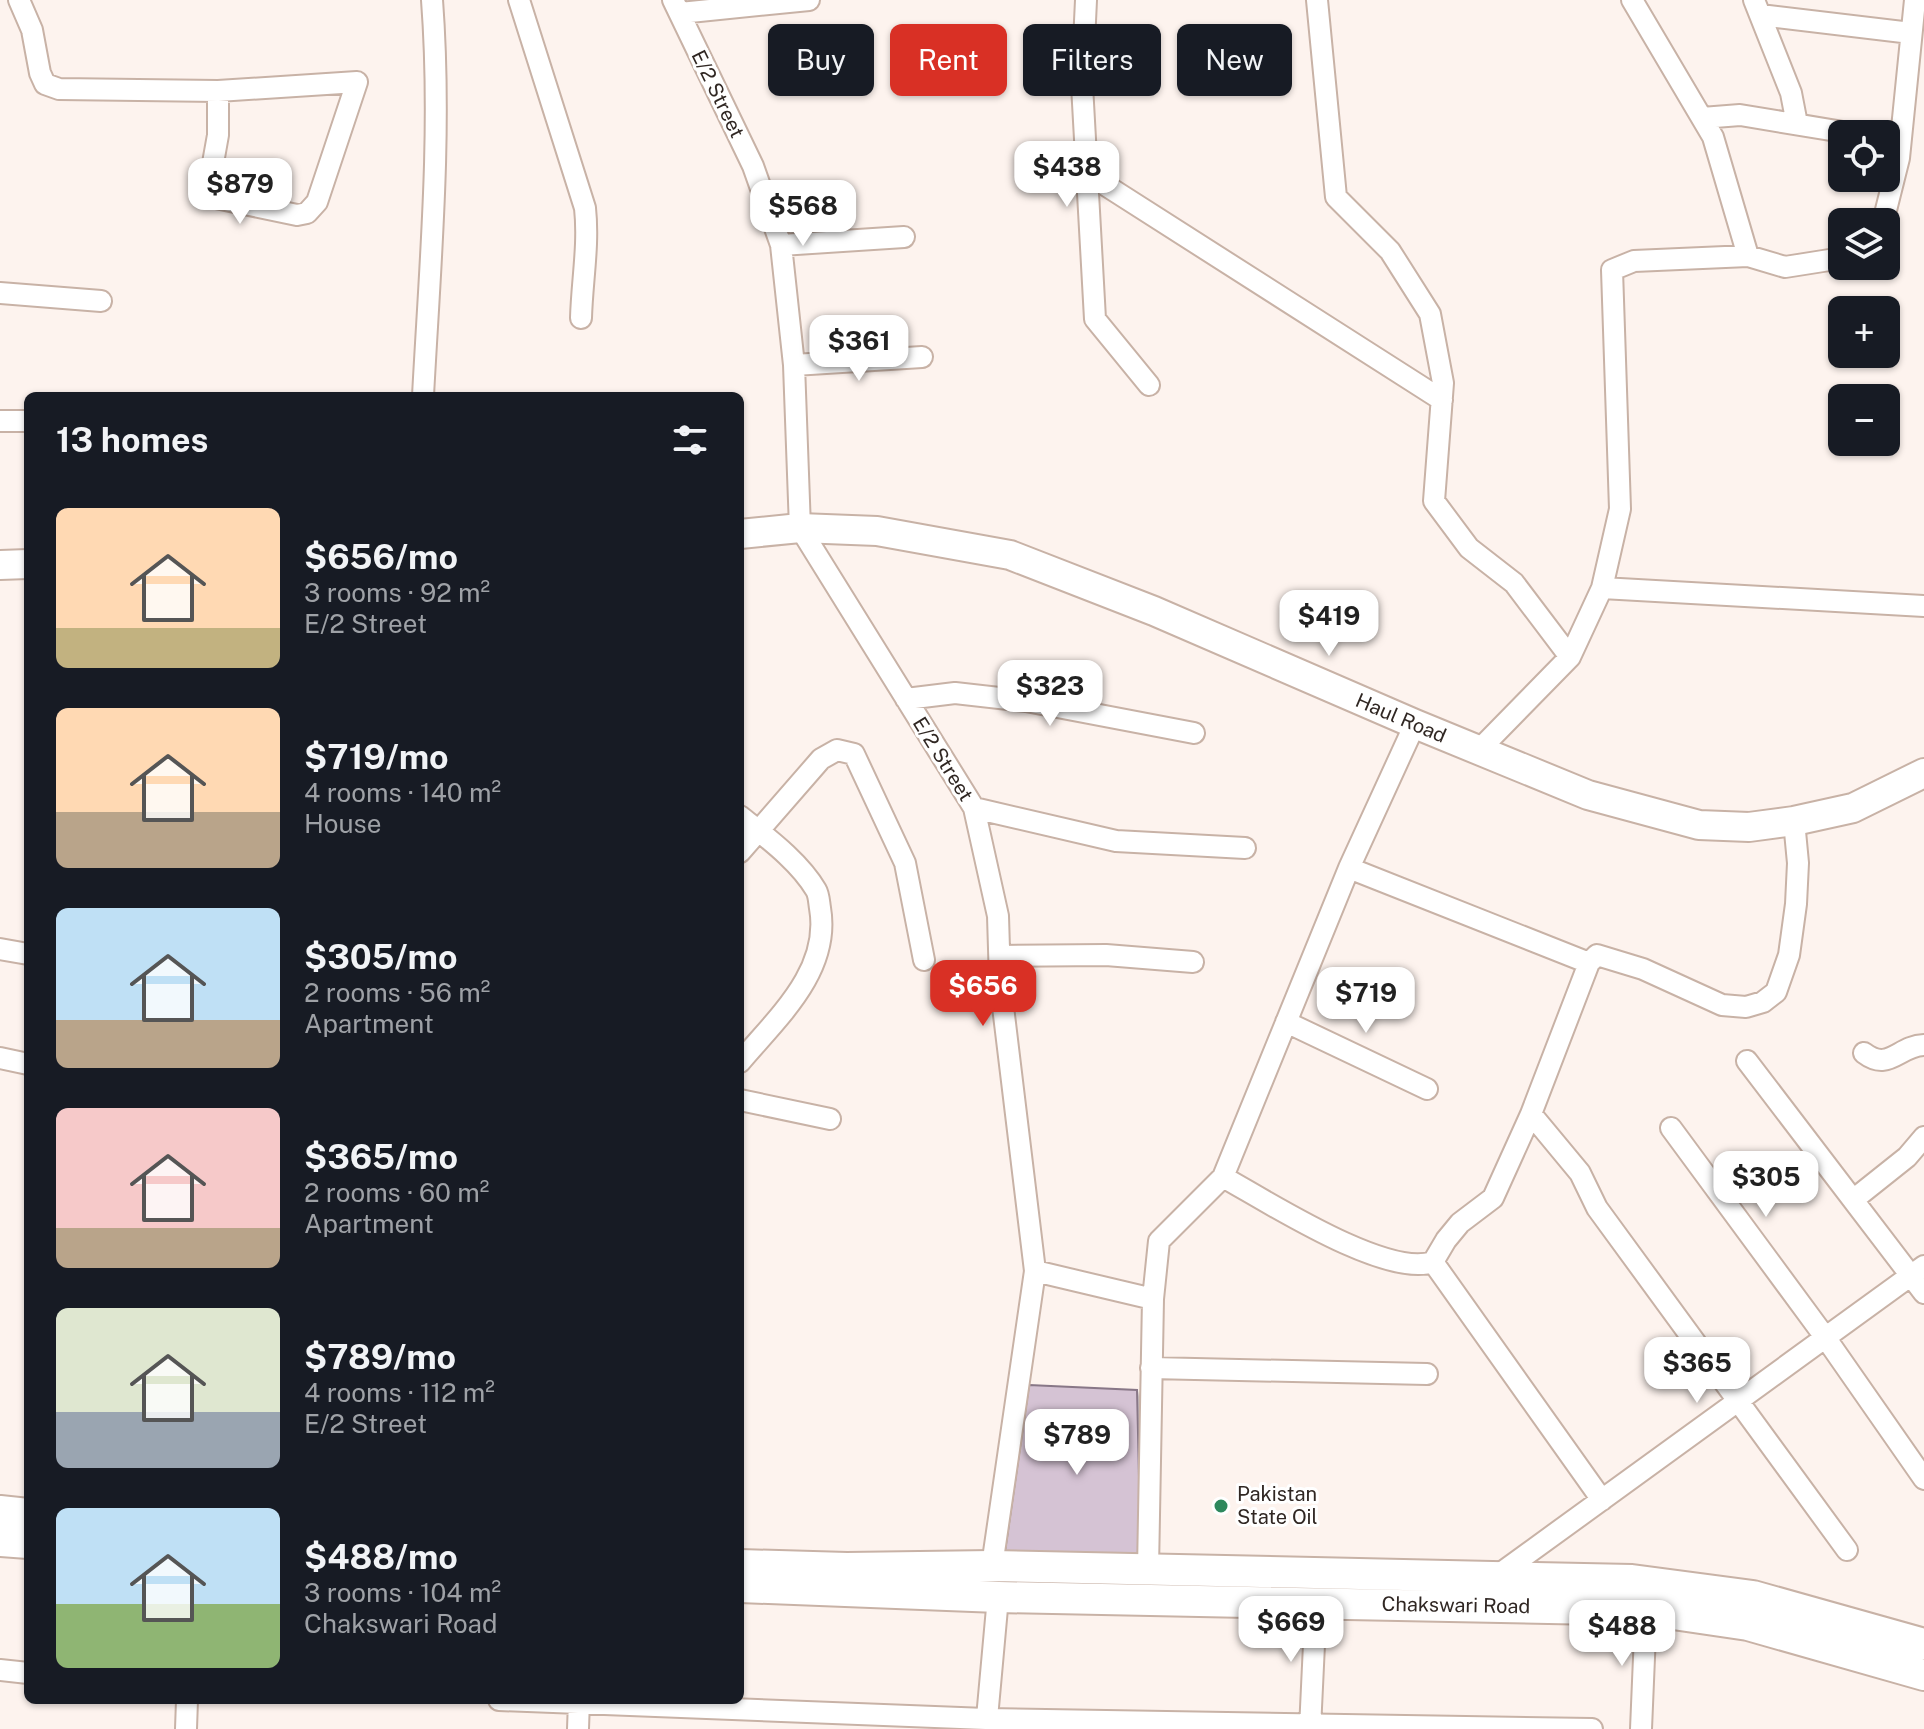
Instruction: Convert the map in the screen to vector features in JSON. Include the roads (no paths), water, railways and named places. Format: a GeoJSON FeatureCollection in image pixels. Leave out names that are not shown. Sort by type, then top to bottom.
{"type":"FeatureCollection","features":[{"type":"Feature","properties":{"kind":"main road","name":"Haul Road"},"geometry":{"type":"LineString","coordinates":[[744,534],[800,528],[877,531],[1010,555],[1154,611],[1588,795],[1699,825],[1749,827],[1853,808],[1924,773]]}},
{"type":"Feature","properties":{"kind":"main road"},"geometry":{"type":"LineString","coordinates":[[0,565],[24,564]]}},
{"type":"Feature","properties":{"kind":"main road"},"geometry":{"type":"LineString","coordinates":[[0,1511],[24,1514]]}},
{"type":"Feature","properties":{"kind":"main road"},"geometry":{"type":"LineString","coordinates":[[0,1541],[24,1543]]}},
{"type":"Feature","properties":{"kind":"main road","name":"Chakswari Road"},"geometry":{"type":"LineString","coordinates":[[744,1565],[847,1568],[992,1566],[1632,1580],[1753,1596],[1924,1644]]}},
{"type":"Feature","properties":{"kind":"main road","name":"Chakswari Road"},"geometry":{"type":"LineString","coordinates":[[744,1587],[998,1597],[1646,1610],[1748,1625],[1924,1675]]}},
{"type":"Feature","properties":{"kind":"street"},"geometry":{"type":"LineString","coordinates":[[19,0],[32,30],[40,73],[45,84],[59,89],[218,91],[357,82],[317,202],[307,213],[297,215],[216,198],[208,191],[218,135],[218,91]]}},
{"type":"Feature","properties":{"kind":"street"},"geometry":{"type":"LineString","coordinates":[[423,392],[437,65],[432,0]]}},
{"type":"Feature","properties":{"kind":"street"},"geometry":{"type":"LineString","coordinates":[[519,0],[585,208],[589,238],[581,318]]}},
{"type":"Feature","properties":{"kind":"street"},"geometry":{"type":"LineString","coordinates":[[676,7],[809,0]]}},
{"type":"Feature","properties":{"kind":"street"},"geometry":{"type":"LineString","coordinates":[[1086,0],[1082,85],[1095,319],[1149,385]]}},
{"type":"Feature","properties":{"kind":"street"},"geometry":{"type":"LineString","coordinates":[[1317,0],[1336,197],[1390,251],[1430,314],[1443,383],[1434,501],[1469,548],[1514,583],[1570,657]]}},
{"type":"Feature","properties":{"kind":"street"},"geometry":{"type":"LineString","coordinates":[[1632,0],[1713,137],[1748,256]]}},
{"type":"Feature","properties":{"kind":"street"},"geometry":{"type":"LineString","coordinates":[[1896,120],[1915,0]]}},
{"type":"Feature","properties":{"kind":"street","name":"E/2 Street"},"geometry":{"type":"LineString","coordinates":[[676,7],[753,166],[781,245],[794,365],[800,528],[974,808],[998,916],[1000,982],[1035,1271],[992,1566]]}},
{"type":"Feature","properties":{"kind":"street"},"geometry":{"type":"LineString","coordinates":[[1757,8],[1791,93],[1797,124]]}},
{"type":"Feature","properties":{"kind":"street"},"geometry":{"type":"LineString","coordinates":[[1757,8],[1911,33]]}},
{"type":"Feature","properties":{"kind":"street"},"geometry":{"type":"LineString","coordinates":[[1702,118],[1740,115],[1828,129]]}},
{"type":"Feature","properties":{"kind":"street"},"geometry":{"type":"LineString","coordinates":[[1088,174],[1442,400]]}},
{"type":"Feature","properties":{"kind":"street"},"geometry":{"type":"LineString","coordinates":[[781,245],[904,237]]}},
{"type":"Feature","properties":{"kind":"street"},"geometry":{"type":"LineString","coordinates":[[1479,750],[1570,657],[1602,588],[1620,509],[1612,270],[1634,261],[1748,256],[1785,267],[1828,260]]}},
{"type":"Feature","properties":{"kind":"street"},"geometry":{"type":"LineString","coordinates":[[0,293],[101,301]]}},
{"type":"Feature","properties":{"kind":"street"},"geometry":{"type":"LineString","coordinates":[[794,365],[922,357]]}},
{"type":"Feature","properties":{"kind":"street"},"geometry":{"type":"LineString","coordinates":[[0,421],[24,421]]}},
{"type":"Feature","properties":{"kind":"street"},"geometry":{"type":"LineString","coordinates":[[1602,588],[1924,606]]}},
{"type":"Feature","properties":{"kind":"street"},"geometry":{"type":"LineString","coordinates":[[906,699],[955,693],[1026,701],[1194,733]]}},
{"type":"Feature","properties":{"kind":"street"},"geometry":{"type":"LineString","coordinates":[[1148,1569],[1153,1299],[1159,1241],[1223,1177],[1349,868],[1415,724]]}},
{"type":"Feature","properties":{"kind":"street"},"geometry":{"type":"LineString","coordinates":[[744,847],[821,759],[837,750],[854,754],[905,863],[924,960]]}},
{"type":"Feature","properties":{"kind":"street"},"geometry":{"type":"LineString","coordinates":[[974,808],[1116,841],[1245,848]]}},
{"type":"Feature","properties":{"kind":"street"},"geometry":{"type":"LineString","coordinates":[[744,819],[796,866],[817,892],[822,921],[820,948],[812,971],[744,1057]]}},
{"type":"Feature","properties":{"kind":"street"},"geometry":{"type":"LineString","coordinates":[[1223,1177],[1361,1252],[1419,1267],[1433,1262],[1460,1223],[1493,1198],[1531,1114],[1589,963],[1597,955],[1643,969],[1722,1005],[1746,1007],[1763,1002],[1776,992],[1789,955],[1796,904],[1798,863],[1794,821]]}},
{"type":"Feature","properties":{"kind":"street"},"geometry":{"type":"LineString","coordinates":[[1349,868],[1589,963]]}},
{"type":"Feature","properties":{"kind":"street"},"geometry":{"type":"LineString","coordinates":[[0,949],[24,953]]}},
{"type":"Feature","properties":{"kind":"street"},"geometry":{"type":"LineString","coordinates":[[1000,956],[1106,955],[1193,962]]}},
{"type":"Feature","properties":{"kind":"street"},"geometry":{"type":"LineString","coordinates":[[1286,1022],[1427,1089]]}},
{"type":"Feature","properties":{"kind":"street"},"geometry":{"type":"LineString","coordinates":[[1864,1053],[1874,1060],[1884,1061],[1904,1050],[1924,1045]]}},
{"type":"Feature","properties":{"kind":"street"},"geometry":{"type":"LineString","coordinates":[[0,1058],[24,1063]]}},
{"type":"Feature","properties":{"kind":"street"},"geometry":{"type":"LineString","coordinates":[[1747,1061],[1853,1200],[1918,1270],[1924,1293]]}},
{"type":"Feature","properties":{"kind":"street"},"geometry":{"type":"LineString","coordinates":[[744,1101],[830,1119]]}},
{"type":"Feature","properties":{"kind":"street"},"geometry":{"type":"LineString","coordinates":[[1531,1114],[1580,1173],[1597,1208],[1847,1550]]}},
{"type":"Feature","properties":{"kind":"street"},"geometry":{"type":"LineString","coordinates":[[1671,1128],[1825,1337],[1924,1479]]}},
{"type":"Feature","properties":{"kind":"street"},"geometry":{"type":"LineString","coordinates":[[1853,1200],[1907,1157],[1924,1137]]}},
{"type":"Feature","properties":{"kind":"street"},"geometry":{"type":"LineString","coordinates":[[1433,1262],[1602,1500]]}},
{"type":"Feature","properties":{"kind":"street"},"geometry":{"type":"LineString","coordinates":[[1494,1578],[1918,1270]]}},
{"type":"Feature","properties":{"kind":"street"},"geometry":{"type":"LineString","coordinates":[[1035,1271],[1153,1299]]}},
{"type":"Feature","properties":{"kind":"street"},"geometry":{"type":"LineString","coordinates":[[1151,1368],[1427,1374]]}},
{"type":"Feature","properties":{"kind":"street"},"geometry":{"type":"LineString","coordinates":[[986,1724],[998,1597]]}},
{"type":"Feature","properties":{"kind":"street"},"geometry":{"type":"LineString","coordinates":[[1310,1727],[1316,1602]]}},
{"type":"Feature","properties":{"kind":"street"},"geometry":{"type":"LineString","coordinates":[[1641,1729],[1646,1610]]}},
{"type":"Feature","properties":{"kind":"street"},"geometry":{"type":"LineString","coordinates":[[0,1670],[24,1673]]}},
{"type":"Feature","properties":{"kind":"street"},"geometry":{"type":"LineString","coordinates":[[186,1729],[187,1704]]}},
{"type":"Feature","properties":{"kind":"street"},"geometry":{"type":"LineString","coordinates":[[578,1729],[579,1704]]}},
{"type":"Feature","properties":{"kind":"street"},"geometry":{"type":"LineString","coordinates":[[616,1704],[986,1724],[1592,1729]]}},
{"type":"Feature","properties":{"kind":"place","name":"Pakistan State Oil"},"geometry":{"type":"Point","coordinates":[1221,1506]}}]}
